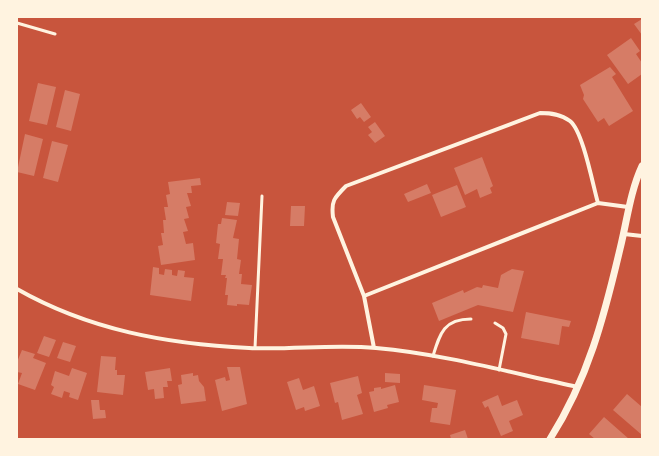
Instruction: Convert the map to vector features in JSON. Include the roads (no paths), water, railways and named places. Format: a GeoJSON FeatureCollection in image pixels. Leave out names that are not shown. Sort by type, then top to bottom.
{"type":"FeatureCollection","features":[{"type":"Feature","properties":{"kind":"street"},"geometry":{"type":"LineString","coordinates":[[374,348],[364,296],[333,217],[332,205],[335,196],[346,186],[540,113],[553,113],[570,121],[579,134],[598,203]]}},
{"type":"Feature","properties":{"kind":"street"},"geometry":{"type":"LineString","coordinates":[[550,439],[579,387],[603,322],[624,234],[628,207],[642,166]]}},
{"type":"Feature","properties":{"kind":"street"},"geometry":{"type":"LineString","coordinates":[[364,296],[598,203],[628,207]]}},
{"type":"Feature","properties":{"kind":"street"},"geometry":{"type":"LineString","coordinates":[[624,234],[642,236]]}},
{"type":"Feature","properties":{"kind":"street"},"geometry":{"type":"LineString","coordinates":[[17,289],[77,317],[144,337],[172,342],[255,348],[374,348],[411,351],[579,387]]}},
{"type":"Feature","properties":{"kind":"lane"},"geometry":{"type":"LineString","coordinates":[[17,23],[55,34]]}},
{"type":"Feature","properties":{"kind":"lane"},"geometry":{"type":"LineString","coordinates":[[255,348],[262,196]]}},
{"type":"Feature","properties":{"kind":"lane"},"geometry":{"type":"LineString","coordinates":[[433,356],[441,331],[454,321],[471,319]]}},
{"type":"Feature","properties":{"kind":"lane"},"geometry":{"type":"LineString","coordinates":[[495,323],[503,328],[506,334],[499,370]]}}]}
